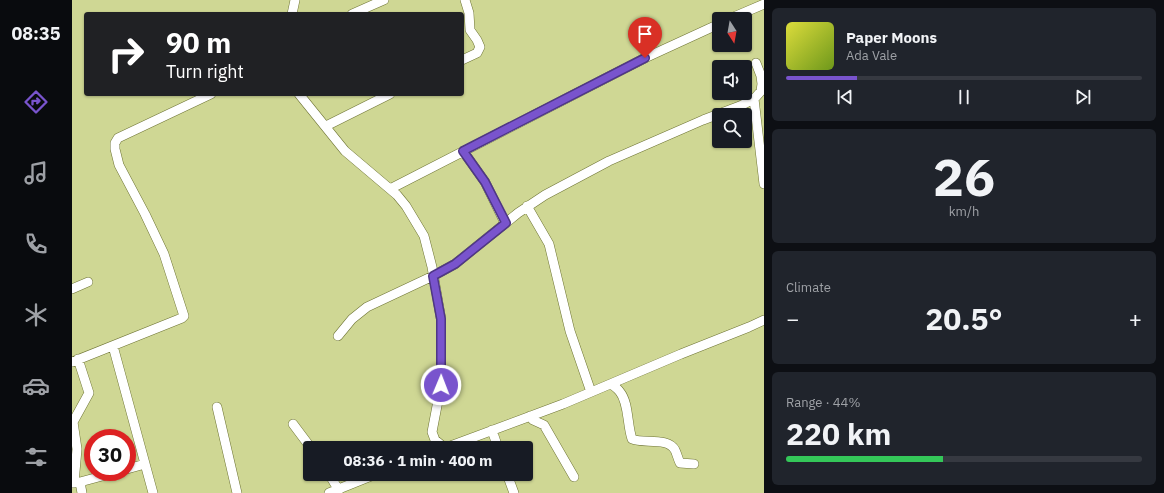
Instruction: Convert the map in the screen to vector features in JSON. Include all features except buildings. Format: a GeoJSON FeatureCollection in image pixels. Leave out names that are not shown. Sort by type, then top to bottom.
{"type":"FeatureCollection","features":[{"type":"Feature","properties":{"kind":"street"},"geometry":{"type":"LineString","coordinates":[[292,12],[295,0]]}},
{"type":"Feature","properties":{"kind":"street"},"geometry":{"type":"LineString","coordinates":[[357,12],[384,0]]}},
{"type":"Feature","properties":{"kind":"street"},"geometry":{"type":"LineString","coordinates":[[464,59],[477,53],[480,47],[470,30],[465,0]]}},
{"type":"Feature","properties":{"kind":"street"},"geometry":{"type":"LineString","coordinates":[[745,12],[764,4]]}},
{"type":"Feature","properties":{"kind":"street"},"geometry":{"type":"LineString","coordinates":[[390,189],[645,58],[712,27]]}},
{"type":"Feature","properties":{"kind":"street"},"geometry":{"type":"LineString","coordinates":[[338,336],[352,319],[367,307],[455,264],[527,206],[545,195],[609,161],[754,99],[761,91],[762,84],[761,76],[756,63]]}},
{"type":"Feature","properties":{"kind":"street"},"geometry":{"type":"LineString","coordinates":[[82,493],[76,483],[77,449],[73,422],[90,394],[75,361],[184,316],[164,254],[146,214],[119,165],[115,143],[118,138],[207,96]]}},
{"type":"Feature","properties":{"kind":"street"},"geometry":{"type":"LineString","coordinates":[[302,96],[345,151],[390,189],[406,206],[424,236],[441,319],[441,385],[432,432],[434,441]]}},
{"type":"Feature","properties":{"kind":"street"},"geometry":{"type":"LineString","coordinates":[[326,126],[386,96]]}},
{"type":"Feature","properties":{"kind":"street"},"geometry":{"type":"LineString","coordinates":[[754,99],[764,184]]}},
{"type":"Feature","properties":{"kind":"street"},"geometry":{"type":"LineString","coordinates":[[463,151],[485,182],[506,223]]}},
{"type":"Feature","properties":{"kind":"street"},"geometry":{"type":"LineString","coordinates":[[527,206],[549,244],[570,331],[592,392]]}},
{"type":"Feature","properties":{"kind":"street"},"geometry":{"type":"LineString","coordinates":[[72,289],[88,282]]}},
{"type":"Feature","properties":{"kind":"street"},"geometry":{"type":"LineString","coordinates":[[463,441],[592,392],[749,328],[764,320]]}},
{"type":"Feature","properties":{"kind":"street"},"geometry":{"type":"LineString","coordinates":[[112,346],[153,493]]}},
{"type":"Feature","properties":{"kind":"street"},"geometry":{"type":"LineString","coordinates":[[611,384],[621,393],[625,402],[632,439],[636,441],[656,441],[673,447],[680,463],[694,464]]}},
{"type":"Feature","properties":{"kind":"street"},"geometry":{"type":"LineString","coordinates":[[217,407],[237,493]]}},
{"type":"Feature","properties":{"kind":"street"},"geometry":{"type":"LineString","coordinates":[[530,416],[533,420],[544,425],[574,477]]}},
{"type":"Feature","properties":{"kind":"street"},"geometry":{"type":"LineString","coordinates":[[293,424],[306,441]]}},
{"type":"Feature","properties":{"kind":"street"},"geometry":{"type":"LineString","coordinates":[[492,430],[496,441]]}},
{"type":"Feature","properties":{"kind":"street"},"geometry":{"type":"LineString","coordinates":[[136,466],[145,464]]}},
{"type":"Feature","properties":{"kind":"street"},"geometry":{"type":"LineString","coordinates":[[331,481],[335,492],[360,481]]}},
{"type":"Feature","properties":{"kind":"street"},"geometry":{"type":"LineString","coordinates":[[510,481],[514,493]]}},
{"type":"Feature","properties":{"kind":"route"},"geometry":{"type":"LineString","coordinates":[[441,385],[441,319],[433,276],[455,264],[506,223],[485,182],[463,151],[645,58]]}}]}
